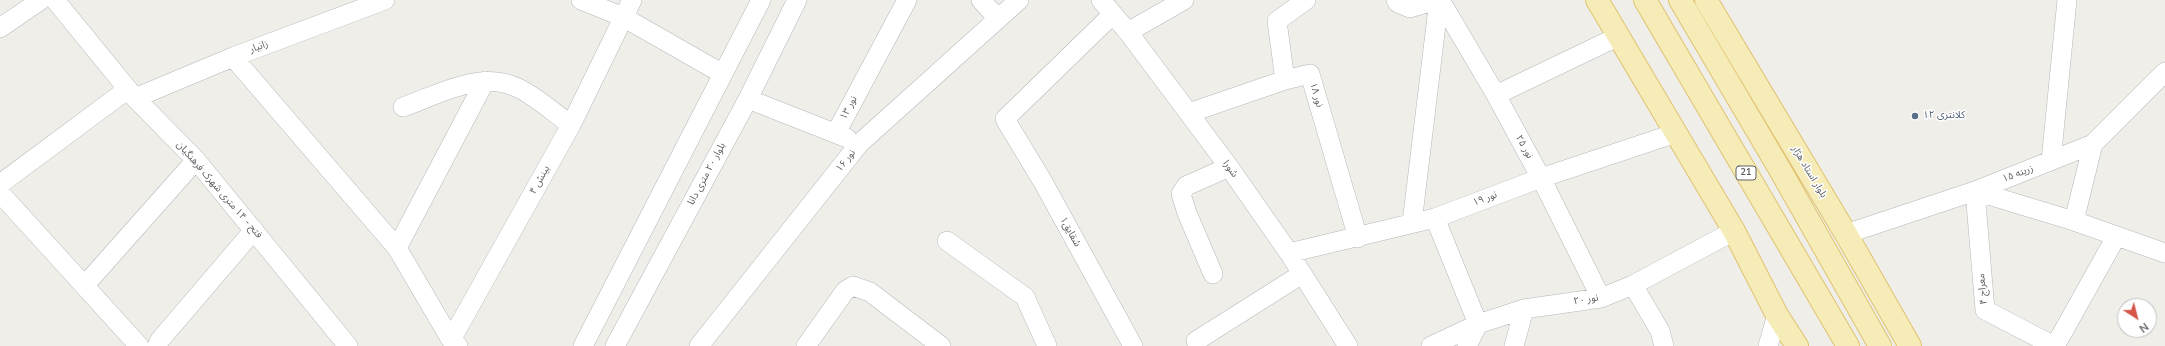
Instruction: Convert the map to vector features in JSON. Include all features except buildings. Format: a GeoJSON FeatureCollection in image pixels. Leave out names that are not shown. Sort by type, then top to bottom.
{"type":"FeatureCollection","features":[{"type":"Feature","properties":{"kind":"main road"},"geometry":{"type":"LineString","coordinates":[[1597,0],[1734,231],[1777,314],[1797,346]]}},
{"type":"Feature","properties":{"kind":"main road","name":"21"},"geometry":{"type":"LineString","coordinates":[[1645,0],[1848,346]]}},
{"type":"Feature","properties":{"kind":"main road"},"geometry":{"type":"LineString","coordinates":[[1680,0],[1779,168],[1880,346]]}},
{"type":"Feature","properties":{"kind":"main road","name":"بلوار استاد هژار"},"geometry":{"type":"LineString","coordinates":[[1706,0],[1846,234],[1910,346]]}},
{"type":"Feature","properties":{"kind":"street"},"geometry":{"type":"LineString","coordinates":[[0,28],[41,0]]}},
{"type":"Feature","properties":{"kind":"street","name":"فتح - ۱۴ متری شهرک فرهنگیان"},"geometry":{"type":"LineString","coordinates":[[55,0],[132,94],[196,160],[348,346]]}},
{"type":"Feature","properties":{"kind":"street","name":"زانیار"},"geometry":{"type":"LineString","coordinates":[[0,184],[132,94],[385,0]]}},
{"type":"Feature","properties":{"kind":"street"},"geometry":{"type":"LineString","coordinates":[[582,0],[623,17],[723,74]]}},
{"type":"Feature","properties":{"kind":"street","name":"بینش ۴"},"geometry":{"type":"LineString","coordinates":[[455,343],[571,125],[632,0]]}},
{"type":"Feature","properties":{"kind":"street"},"geometry":{"type":"LineString","coordinates":[[583,346],[761,0]]}},
{"type":"Feature","properties":{"kind":"street","name":"بلوار ۲۰ متری دانا"},"geometry":{"type":"LineString","coordinates":[[622,343],[748,99],[797,0]]}},
{"type":"Feature","properties":{"kind":"street","name":"نور ۱۳"},"geometry":{"type":"LineString","coordinates":[[836,133],[907,0]]}},
{"type":"Feature","properties":{"kind":"street"},"geometry":{"type":"LineString","coordinates":[[981,0],[998,19]]}},
{"type":"Feature","properties":{"kind":"street","name":"نور ۱۶"},"geometry":{"type":"LineString","coordinates":[[699,346],[859,144],[1018,0]]}},
{"type":"Feature","properties":{"kind":"street"},"geometry":{"type":"LineString","coordinates":[[1128,32],[1184,0]]}},
{"type":"Feature","properties":{"kind":"street"},"geometry":{"type":"LineString","coordinates":[[1286,80],[1277,21],[1306,0]]}},
{"type":"Feature","properties":{"kind":"street"},"geometry":{"type":"LineString","coordinates":[[1396,0],[1398,3],[1410,8],[1439,0],[1412,223]]}},
{"type":"Feature","properties":{"kind":"street","name":"نور ۲۵"},"geometry":{"type":"LineString","coordinates":[[1439,0],[1496,95],[1541,178],[1601,298]]}},
{"type":"Feature","properties":{"kind":"street"},"geometry":{"type":"LineString","coordinates":[[2051,161],[2067,0]]}},
{"type":"Feature","properties":{"kind":"street","name":"شورا"},"geometry":{"type":"LineString","coordinates":[[1107,7],[1128,32],[1229,166],[1289,253],[1348,346]]}},
{"type":"Feature","properties":{"kind":"street","name":"شقایق۱"},"geometry":{"type":"LineString","coordinates":[[1107,7],[1005,119],[1043,182],[1133,346]]}},
{"type":"Feature","properties":{"kind":"street"},"geometry":{"type":"LineString","coordinates":[[1496,95],[1619,36]]}},
{"type":"Feature","properties":{"kind":"street"},"geometry":{"type":"LineString","coordinates":[[233,57],[397,248],[455,343]]}},
{"type":"Feature","properties":{"kind":"street","name":"زرینه ۱۵"},"geometry":{"type":"LineString","coordinates":[[1846,234],[1975,190],[2093,144],[2165,72]]}},
{"type":"Feature","properties":{"kind":"street","name":"نور ۱۸"},"geometry":{"type":"LineString","coordinates":[[1190,113],[1286,80],[1310,74],[1358,238]]}},
{"type":"Feature","properties":{"kind":"street"},"geometry":{"type":"LineString","coordinates":[[404,107],[475,81],[485,81],[518,88],[571,125]]}},
{"type":"Feature","properties":{"kind":"street"},"geometry":{"type":"LineString","coordinates":[[397,248],[485,81]]}},
{"type":"Feature","properties":{"kind":"street"},"geometry":{"type":"LineString","coordinates":[[748,99],[836,133],[859,144]]}},
{"type":"Feature","properties":{"kind":"street","name":"نور ۱۹"},"geometry":{"type":"LineString","coordinates":[[1289,253],[1358,238],[1435,218],[1541,178],[1676,133]]}},
{"type":"Feature","properties":{"kind":"street"},"geometry":{"type":"LineString","coordinates":[[2074,221],[2093,144]]}},
{"type":"Feature","properties":{"kind":"street"},"geometry":{"type":"LineString","coordinates":[[85,284],[196,160]]}},
{"type":"Feature","properties":{"kind":"street"},"geometry":{"type":"LineString","coordinates":[[1213,274],[1187,214],[1181,194],[1186,186],[1229,166]]}},
{"type":"Feature","properties":{"kind":"street"},"geometry":{"type":"LineString","coordinates":[[1975,190],[2074,221],[2165,253]]}},
{"type":"Feature","properties":{"kind":"street","name":"معراج ۴"},"geometry":{"type":"LineString","coordinates":[[1975,190],[1985,310],[2055,346]]}},
{"type":"Feature","properties":{"kind":"street"},"geometry":{"type":"LineString","coordinates":[[0,193],[85,284],[139,346]]}},
{"type":"Feature","properties":{"kind":"street"},"geometry":{"type":"LineString","coordinates":[[1435,218],[1478,324],[1467,346]]}},
{"type":"Feature","properties":{"kind":"street"},"geometry":{"type":"LineString","coordinates":[[157,346],[160,340],[254,230]]}},
{"type":"Feature","properties":{"kind":"street","name":"نور ۲۰"},"geometry":{"type":"LineString","coordinates":[[1431,346],[1478,324],[1524,309],[1601,298],[1633,285],[1734,231]]}},
{"type":"Feature","properties":{"kind":"street"},"geometry":{"type":"LineString","coordinates":[[2055,346],[2116,237]]}},
{"type":"Feature","properties":{"kind":"street"},"geometry":{"type":"LineString","coordinates":[[947,241],[1025,298],[1047,346]]}},
{"type":"Feature","properties":{"kind":"street"},"geometry":{"type":"LineString","coordinates":[[1196,341],[1302,274]]}},
{"type":"Feature","properties":{"kind":"street"},"geometry":{"type":"LineString","coordinates":[[1633,285],[1660,331],[1664,346]]}},
{"type":"Feature","properties":{"kind":"street"},"geometry":{"type":"LineString","coordinates":[[806,346],[845,291],[853,286],[870,292],[940,346]]}},
{"type":"Feature","properties":{"kind":"street"},"geometry":{"type":"LineString","coordinates":[[1514,346],[1524,309]]}},
{"type":"Feature","properties":{"kind":"street"},"geometry":{"type":"LineString","coordinates":[[1768,346],[1777,314]]}},
{"type":"Feature","properties":{"kind":"place","name":"کلانتری ۱۲"},"geometry":{"type":"Point","coordinates":[1915,116]}}]}
